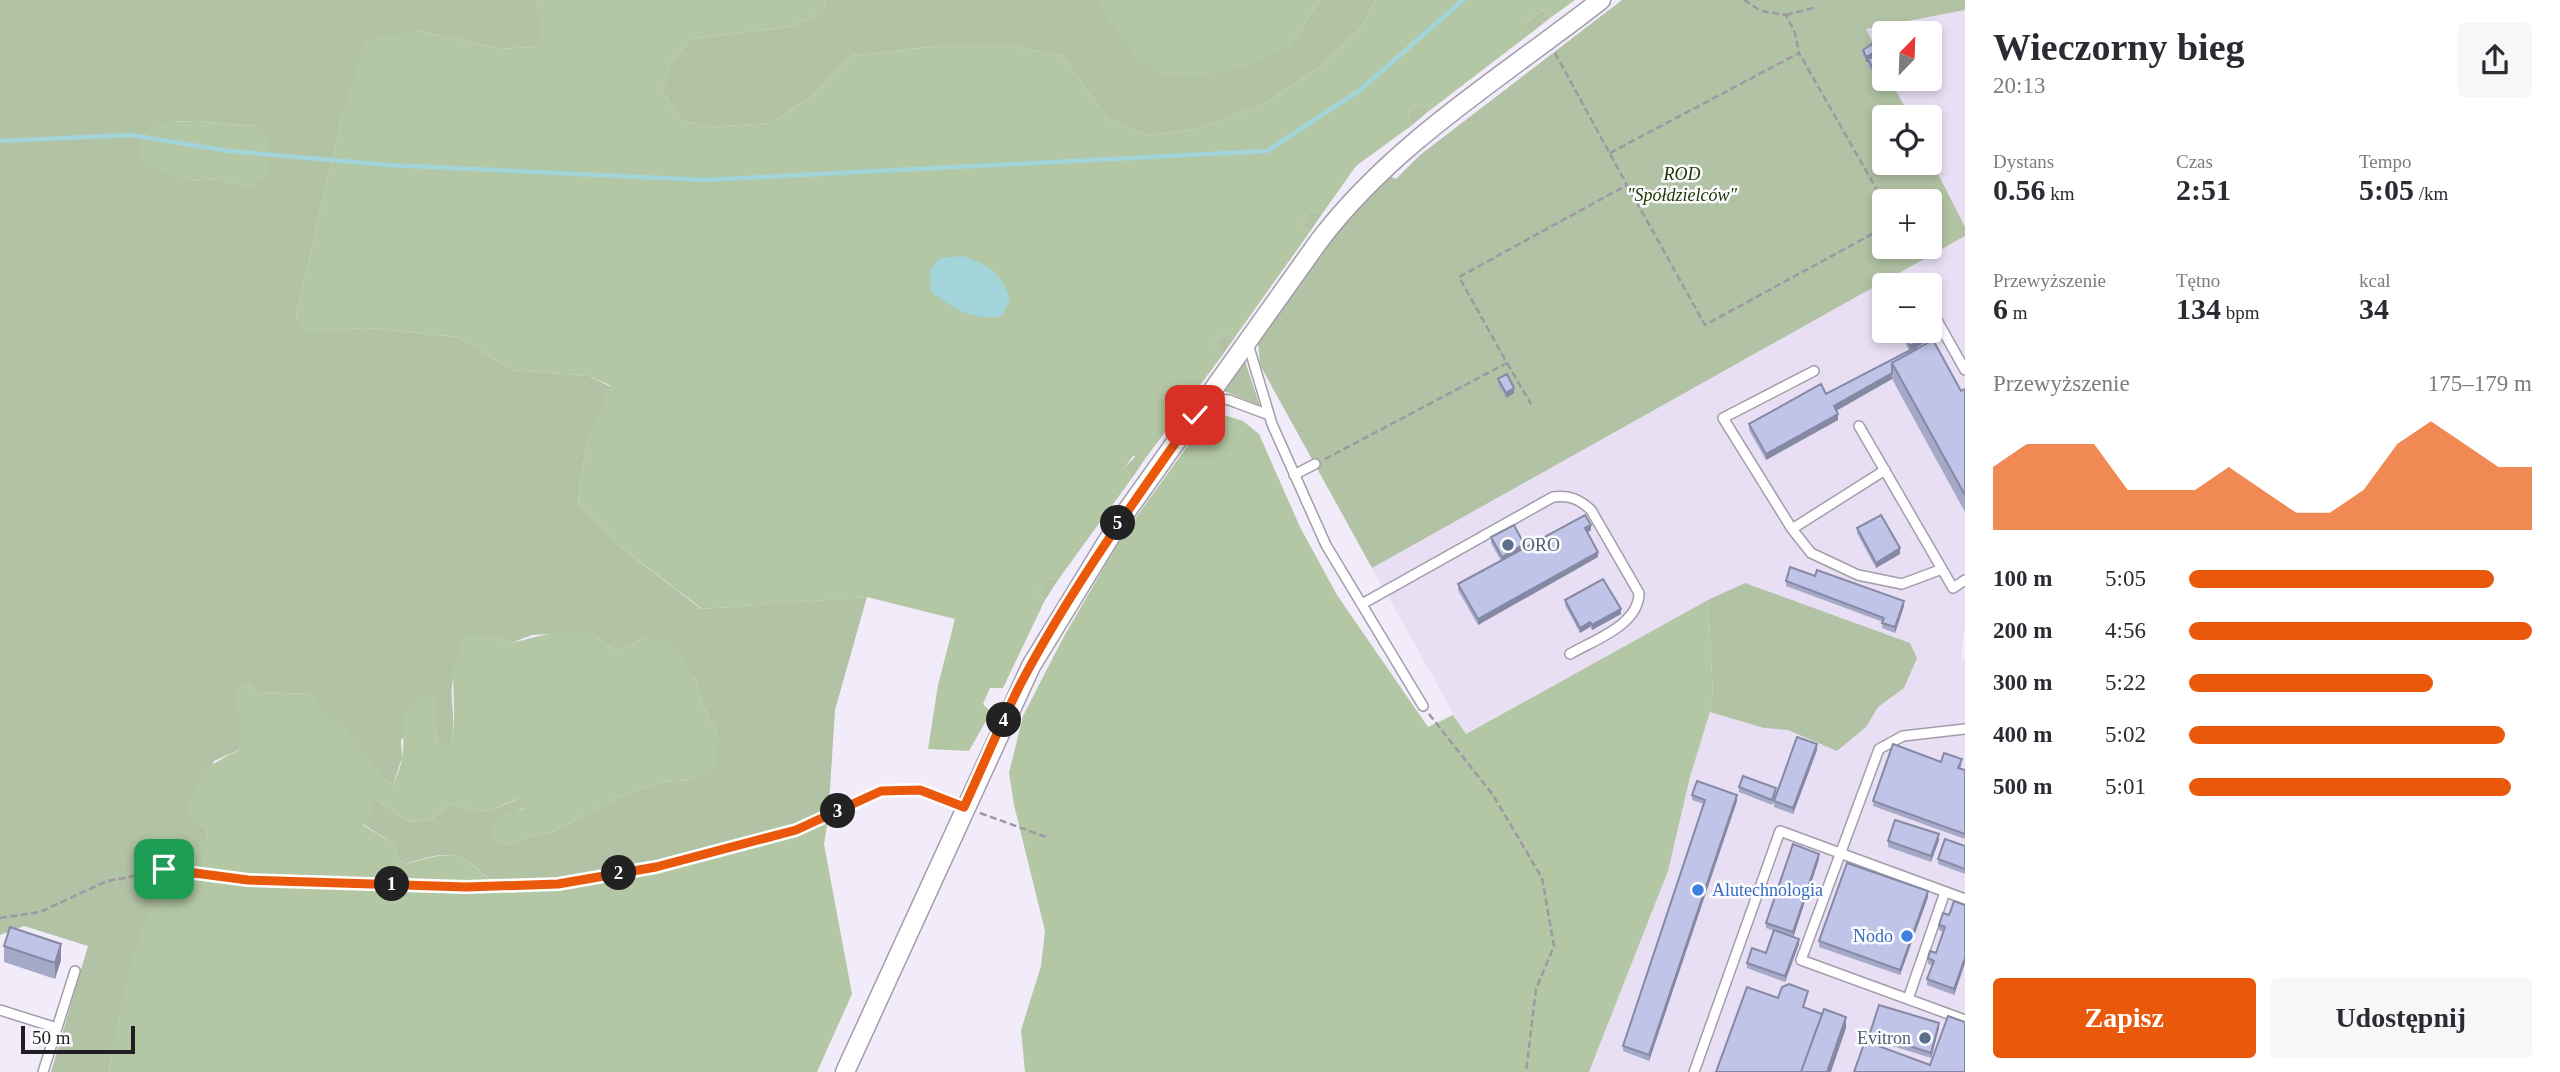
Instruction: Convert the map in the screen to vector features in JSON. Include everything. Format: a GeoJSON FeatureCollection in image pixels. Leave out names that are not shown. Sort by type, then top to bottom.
{"type":"FeatureCollection","features":[{"type":"Feature","properties":{"kind":"street"},"geometry":{"type":"LineString","coordinates":[[845,1072],[1020,685],[1121,519],[1319,241],[1371,180],[1405,149],[1601,0]]}},
{"type":"Feature","properties":{"kind":"lane"},"geometry":{"type":"LineString","coordinates":[[1942,329],[1965,370]]}},
{"type":"Feature","properties":{"kind":"lane"},"geometry":{"type":"LineString","coordinates":[[1248,344],[1269,415],[1326,545],[1423,706]]}},
{"type":"Feature","properties":{"kind":"lane"},"geometry":{"type":"LineString","coordinates":[[1814,371],[1723,418],[1792,529],[1811,553],[1858,575],[1902,584],[1942,569]]}},
{"type":"Feature","properties":{"kind":"lane"},"geometry":{"type":"LineString","coordinates":[[1209,398],[1239,403],[1269,415]]}},
{"type":"Feature","properties":{"kind":"lane"},"geometry":{"type":"LineString","coordinates":[[1859,426],[1953,588],[1965,580]]}},
{"type":"Feature","properties":{"kind":"lane"},"geometry":{"type":"LineString","coordinates":[[1294,475],[1315,464]]}},
{"type":"Feature","properties":{"kind":"lane"},"geometry":{"type":"LineString","coordinates":[[1792,529],[1885,470]]}},
{"type":"Feature","properties":{"kind":"lane"},"geometry":{"type":"LineString","coordinates":[[1362,604],[1553,497],[1566,496],[1581,500],[1591,510],[1639,593],[1639,599],[1625,622],[1570,654]]}},
{"type":"Feature","properties":{"kind":"lane"},"geometry":{"type":"LineString","coordinates":[[1965,729],[1903,736],[1879,749],[1838,853],[1801,960],[1965,1020]]}},
{"type":"Feature","properties":{"kind":"lane"},"geometry":{"type":"LineString","coordinates":[[1694,1072],[1780,831],[1965,899]]}},
{"type":"Feature","properties":{"kind":"lane"},"geometry":{"type":"LineString","coordinates":[[1908,999],[1945,891]]}},
{"type":"Feature","properties":{"kind":"lane"},"geometry":{"type":"LineString","coordinates":[[43,1072],[75,971]]}},
{"type":"Feature","properties":{"kind":"lane"},"geometry":{"type":"LineString","coordinates":[[0,1010],[57,1028]]}},
{"type":"Feature","properties":{"kind":"path"},"geometry":{"type":"LineString","coordinates":[[1744,0],[1761,11],[1786,15],[1813,8]]}},
{"type":"Feature","properties":{"kind":"path"},"geometry":{"type":"LineString","coordinates":[[1786,15],[1795,33],[1799,53],[1876,189]]}},
{"type":"Feature","properties":{"kind":"path"},"geometry":{"type":"LineString","coordinates":[[1554,52],[1705,325],[1872,234]]}},
{"type":"Feature","properties":{"kind":"path"},"geometry":{"type":"LineString","coordinates":[[1610,153],[1799,53]]}},
{"type":"Feature","properties":{"kind":"path"},"geometry":{"type":"LineString","coordinates":[[1531,404],[1459,277],[1627,185]]}},
{"type":"Feature","properties":{"kind":"path"},"geometry":{"type":"LineString","coordinates":[[1315,464],[1507,363]]}},
{"type":"Feature","properties":{"kind":"path"},"geometry":{"type":"LineString","coordinates":[[1423,706],[1493,795],[1542,878],[1554,946],[1536,989],[1525,1072]]}},
{"type":"Feature","properties":{"kind":"path"},"geometry":{"type":"LineString","coordinates":[[164,869],[248,880],[466,887],[558,884],[656,867],[796,830],[881,791],[920,790],[1049,838]]}},
{"type":"Feature","properties":{"kind":"path"},"geometry":{"type":"LineString","coordinates":[[0,918],[40,912],[107,881],[146,874],[151,854]]}},
{"type":"Feature","properties":{"kind":"shaded area"},"geometry":{"type":"Polygon","coordinates":[[[1965,10],[1965,227],[1939,175],[1942,175],[1942,105],[1904,105],[1896,91],[1942,91],[1942,21],[1908,21],[1965,10]]]}},
{"type":"Feature","properties":{"kind":"shaded area"},"geometry":{"type":"Polygon","coordinates":[[[1872,28],[1872,41],[1866,29],[1872,28]]]}},
{"type":"Feature","properties":{"kind":"shaded area"},"geometry":{"type":"Polygon","coordinates":[[[1965,236],[1965,628],[1961,657],[1965,659],[1965,1072],[1589,1072],[1668,871],[1690,777],[1710,712],[1713,693],[1708,601],[1465,734],[1372,568],[1872,288],[1872,343],[1942,343],[1942,273],[1899,273],[1924,259],[1942,259],[1942,249],[1965,236]]]}},
{"type":"Feature","properties":{"kind":"green space"},"geometry":{"type":"Polygon","coordinates":[[[0,0],[537,0],[540,46],[502,49],[419,31],[343,112],[296,316],[303,332],[365,328],[458,337],[512,370],[589,376],[611,387],[586,446],[578,502],[618,545],[701,609],[867,597],[835,710],[828,820],[680,857],[500,888],[458,857],[437,856],[406,864],[399,860],[394,844],[363,824],[373,797],[408,822],[431,820],[448,804],[485,812],[519,799],[524,808],[513,813],[505,846],[526,837],[552,832],[619,797],[661,782],[692,780],[719,737],[704,708],[695,678],[645,638],[621,650],[609,647],[590,631],[532,635],[511,643],[487,636],[455,674],[450,745],[437,741],[434,714],[401,740],[402,758],[393,785],[379,773],[347,732],[322,713],[309,694],[260,692],[246,684],[243,717],[245,747],[214,761],[194,822],[208,829],[206,838],[196,849],[172,861],[156,893],[131,967],[108,1072],[51,1072],[88,946],[24,926],[0,935],[0,0]],[[197,121],[167,122],[189,181],[219,179],[250,188],[255,126],[197,121]]]}},
{"type":"Feature","properties":{"kind":"green space"},"geometry":{"type":"Polygon","coordinates":[[[537,0],[826,0],[825,11],[790,27],[690,39],[671,63],[662,90],[681,120],[710,127],[771,123],[813,95],[851,56],[938,46],[1011,46],[1062,56],[1108,119],[1147,135],[1197,129],[1262,105],[1321,66],[1361,28],[1376,0],[1575,0],[1550,18],[1542,10],[1526,23],[1531,33],[1429,111],[1419,104],[1408,112],[1411,126],[1356,166],[1322,214],[1310,210],[1302,223],[1309,233],[1235,337],[1222,333],[1214,344],[1221,357],[1145,459],[1133,456],[1125,467],[1132,478],[1058,580],[1046,578],[1038,593],[1045,600],[1003,688],[990,688],[983,704],[991,712],[969,751],[928,749],[938,685],[955,619],[867,597],[702,609],[618,545],[578,502],[586,446],[611,386],[589,376],[512,370],[458,337],[365,328],[303,333],[296,316],[343,112],[365,40],[419,31],[502,49],[539,46],[537,0]]]}},
{"type":"Feature","properties":{"kind":"green space"},"geometry":{"type":"Polygon","coordinates":[[[826,0],[1101,0],[1112,23],[1125,41],[1161,73],[1290,47],[1320,0],[1376,0],[1361,28],[1321,66],[1262,105],[1197,129],[1147,135],[1108,119],[1062,56],[1011,46],[938,46],[851,56],[813,95],[771,123],[710,127],[681,120],[662,90],[671,63],[690,39],[790,27],[825,11],[826,0]]]}},
{"type":"Feature","properties":{"kind":"green space"},"geometry":{"type":"Polygon","coordinates":[[[1101,0],[1320,0],[1290,47],[1255,64],[1199,77],[1161,74],[1133,53],[1110,22],[1101,0]]]}},
{"type":"Feature","properties":{"kind":"green space","name":"ROD \"Spółdzielców\""},"geometry":{"type":"Polygon","coordinates":[[[1622,0],[1965,0],[1965,10],[1908,21],[1872,21],[1872,28],[1866,29],[1872,41],[1872,91],[1896,91],[1904,105],[1872,105],[1872,175],[1939,175],[1965,227],[1965,236],[1942,249],[1942,189],[1872,189],[1872,259],[1924,259],[1899,273],[1872,273],[1872,288],[1372,568],[1260,365],[1258,342],[1341,227],[1387,175],[1396,179],[1420,155],[1622,0]]]}},
{"type":"Feature","properties":{"kind":"green space"},"geometry":{"type":"Polygon","coordinates":[[[1542,10],[1550,18],[1531,33],[1525,24],[1542,10]]]}},
{"type":"Feature","properties":{"kind":"green space"},"geometry":{"type":"Polygon","coordinates":[[[1419,104],[1429,111],[1411,126],[1408,112],[1419,104]]]}},
{"type":"Feature","properties":{"kind":"green space"},"geometry":{"type":"Polygon","coordinates":[[[197,121],[255,126],[270,140],[267,177],[250,188],[219,179],[189,181],[142,165],[140,145],[147,129],[167,122],[197,121]]]}},
{"type":"Feature","properties":{"kind":"green space"},"geometry":{"type":"Polygon","coordinates":[[[1310,210],[1322,214],[1309,233],[1302,223],[1310,210]]]}},
{"type":"Feature","properties":{"kind":"green space"},"geometry":{"type":"Polygon","coordinates":[[[1222,333],[1235,337],[1221,357],[1214,344],[1222,333]]]}},
{"type":"Feature","properties":{"kind":"green space"},"geometry":{"type":"Polygon","coordinates":[[[1244,358],[1260,406],[1222,390],[1244,358]]]}},
{"type":"Feature","properties":{"kind":"green space"},"geometry":{"type":"Polygon","coordinates":[[[1224,415],[1243,421],[1259,434],[1300,527],[1337,595],[1428,727],[1453,715],[1466,734],[1708,600],[1713,693],[1710,712],[1690,777],[1668,871],[1589,1072],[1025,1072],[1021,1030],[1041,966],[1045,931],[1014,805],[1009,773],[1023,716],[1063,638],[1121,538],[1202,426],[1224,415]]]}},
{"type":"Feature","properties":{"kind":"green space"},"geometry":{"type":"Polygon","coordinates":[[[1137,455],[1145,459],[1132,478],[1125,467],[1137,455]]]}},
{"type":"Feature","properties":{"kind":"green space"},"geometry":{"type":"Polygon","coordinates":[[[1046,578],[1058,580],[1045,600],[1038,593],[1046,578]]]}},
{"type":"Feature","properties":{"kind":"green space"},"geometry":{"type":"Polygon","coordinates":[[[1745,583],[1910,643],[1917,658],[1904,688],[1878,707],[1866,727],[1837,751],[1788,730],[1764,728],[1710,712],[1713,693],[1708,600],[1745,583]]]}},
{"type":"Feature","properties":{"kind":"green space"},"geometry":{"type":"Polygon","coordinates":[[[560,631],[590,631],[609,647],[621,650],[645,638],[665,641],[681,656],[695,678],[704,708],[719,737],[713,773],[692,780],[661,782],[619,797],[552,832],[526,837],[505,846],[494,839],[491,827],[496,817],[524,809],[518,799],[485,812],[448,804],[431,820],[408,822],[373,797],[373,813],[363,825],[394,844],[399,860],[406,864],[438,856],[458,857],[500,888],[680,857],[828,820],[824,844],[852,994],[817,1072],[108,1072],[131,967],[156,892],[172,861],[202,843],[206,837],[208,829],[194,822],[187,809],[192,795],[207,770],[245,747],[238,732],[243,717],[235,704],[237,688],[246,684],[260,692],[309,694],[319,707],[349,734],[393,785],[401,761],[405,717],[423,692],[438,699],[434,714],[437,741],[450,744],[454,717],[455,660],[468,635],[487,636],[511,643],[560,631]]]}},
{"type":"Feature","properties":{"kind":"water"},"geometry":{"type":"Polygon","coordinates":[[[962,256],[987,266],[1002,281],[1010,299],[1002,316],[982,317],[964,312],[931,292],[930,269],[940,258],[962,256]]]}},
{"type":"Feature","properties":{"kind":"building"},"geometry":{"type":"Polygon","coordinates":[[[1872,44],[1872,54],[1866,57],[1863,50],[1872,44]]]}},
{"type":"Feature","properties":{"kind":"building"},"geometry":{"type":"Polygon","coordinates":[[[1928,343],[1935,343],[1961,391],[1965,389],[1965,495],[1892,363],[1928,343]]]}},
{"type":"Feature","properties":{"kind":"building"},"geometry":{"type":"Polygon","coordinates":[[[1916,347],[1917,349],[1892,363],[1892,373],[1834,406],[1838,414],[1766,454],[1749,424],[1821,384],[1826,394],[1916,347]]]}},
{"type":"Feature","properties":{"kind":"building"},"geometry":{"type":"Polygon","coordinates":[[[1507,374],[1514,388],[1506,393],[1498,379],[1507,374]]]}},
{"type":"Feature","properties":{"kind":"building"},"geometry":{"type":"Polygon","coordinates":[[[1585,515],[1591,525],[1585,528],[1598,552],[1478,619],[1458,584],[1585,515]]]}},
{"type":"Feature","properties":{"kind":"building"},"geometry":{"type":"Polygon","coordinates":[[[1881,515],[1900,548],[1876,563],[1857,528],[1881,515]]]}},
{"type":"Feature","properties":{"kind":"building"},"geometry":{"type":"Polygon","coordinates":[[[1514,525],[1524,544],[1502,557],[1491,537],[1514,525]]]}},
{"type":"Feature","properties":{"kind":"building"},"geometry":{"type":"Polygon","coordinates":[[[1790,567],[1815,576],[1817,570],[1904,601],[1895,627],[1882,623],[1884,618],[1786,581],[1790,567]]]}},
{"type":"Feature","properties":{"kind":"building"},"geometry":{"type":"Polygon","coordinates":[[[1603,579],[1621,609],[1592,625],[1590,622],[1580,628],[1565,600],[1603,579]]]}},
{"type":"Feature","properties":{"kind":"building"},"geometry":{"type":"Polygon","coordinates":[[[1797,737],[1817,744],[1793,808],[1774,801],[1797,737]]]}},
{"type":"Feature","properties":{"kind":"building"},"geometry":{"type":"Polygon","coordinates":[[[1893,744],[1941,762],[1944,753],[1962,759],[1958,768],[1965,770],[1965,834],[1873,801],[1893,744]]]}},
{"type":"Feature","properties":{"kind":"building"},"geometry":{"type":"Polygon","coordinates":[[[1743,776],[1776,788],[1772,800],[1739,787],[1743,776]]]}},
{"type":"Feature","properties":{"kind":"building"},"geometry":{"type":"Polygon","coordinates":[[[1697,781],[1737,795],[1649,1055],[1623,1046],[1705,800],[1692,795],[1697,781]]]}},
{"type":"Feature","properties":{"kind":"building"},"geometry":{"type":"Polygon","coordinates":[[[1895,820],[1939,834],[1931,856],[1888,841],[1895,820]]]}},
{"type":"Feature","properties":{"kind":"building"},"geometry":{"type":"Polygon","coordinates":[[[1945,839],[1965,846],[1965,869],[1938,859],[1945,839]]]}},
{"type":"Feature","properties":{"kind":"building"},"geometry":{"type":"Polygon","coordinates":[[[1793,844],[1819,854],[1793,932],[1766,923],[1793,844]]]}},
{"type":"Feature","properties":{"kind":"building"},"geometry":{"type":"Polygon","coordinates":[[[1847,863],[1928,891],[1900,970],[1819,941],[1847,863]]]}},
{"type":"Feature","properties":{"kind":"building"},"geometry":{"type":"Polygon","coordinates":[[[1954,901],[1965,905],[1965,958],[1954,989],[1927,979],[1934,961],[1928,958],[1930,951],[1936,953],[1945,927],[1939,925],[1943,913],[1949,915],[1954,901]]]}},
{"type":"Feature","properties":{"kind":"building"},"geometry":{"type":"Polygon","coordinates":[[[10,927],[61,944],[55,963],[4,946],[10,927]]]}},
{"type":"Feature","properties":{"kind":"building"},"geometry":{"type":"Polygon","coordinates":[[[1774,930],[1799,939],[1785,976],[1747,963],[1752,948],[1766,953],[1774,930]]]}},
{"type":"Feature","properties":{"kind":"building"},"geometry":{"type":"Polygon","coordinates":[[[1789,984],[1808,991],[1803,1007],[1822,1014],[1801,1072],[1716,1072],[1747,987],[1778,998],[1782,987],[1789,984]]]}},
{"type":"Feature","properties":{"kind":"building"},"geometry":{"type":"Polygon","coordinates":[[[1879,1005],[1939,1023],[1931,1053],[1870,1033],[1879,1005]]]}},
{"type":"Feature","properties":{"kind":"building"},"geometry":{"type":"Polygon","coordinates":[[[1824,1009],[1846,1017],[1827,1072],[1801,1072],[1824,1009]]]}},
{"type":"Feature","properties":{"kind":"building"},"geometry":{"type":"Polygon","coordinates":[[[1948,1016],[1965,1022],[1965,1072],[1854,1072],[1865,1041],[1930,1065],[1948,1016]]]}},
{"type":"Feature","properties":{"kind":"waterway"},"geometry":{"type":"LineString","coordinates":[[0,141],[131,135],[229,151],[389,165],[705,180],[1267,151],[1359,91],[1463,0]]}},
{"type":"Feature","properties":{"kind":"place","name":"ORO"},"geometry":{"type":"Point","coordinates":[1508,545]}},
{"type":"Feature","properties":{"kind":"place","name":"Alutechnologia"},"geometry":{"type":"Point","coordinates":[1698,890]}},
{"type":"Feature","properties":{"kind":"place","name":"Nodo"},"geometry":{"type":"Point","coordinates":[1907,936]}},
{"type":"Feature","properties":{"kind":"place","name":"Evitron"},"geometry":{"type":"Point","coordinates":[1925,1038]}},
{"type":"Feature","properties":{"kind":"route"},"geometry":{"type":"LineString","coordinates":[[164,869],[248,880],[466,887],[558,884],[656,867],[796,830],[881,791],[920,790],[964,807],[1020,685],[1070,599],[1121,519],[1195,415]]}}]}
